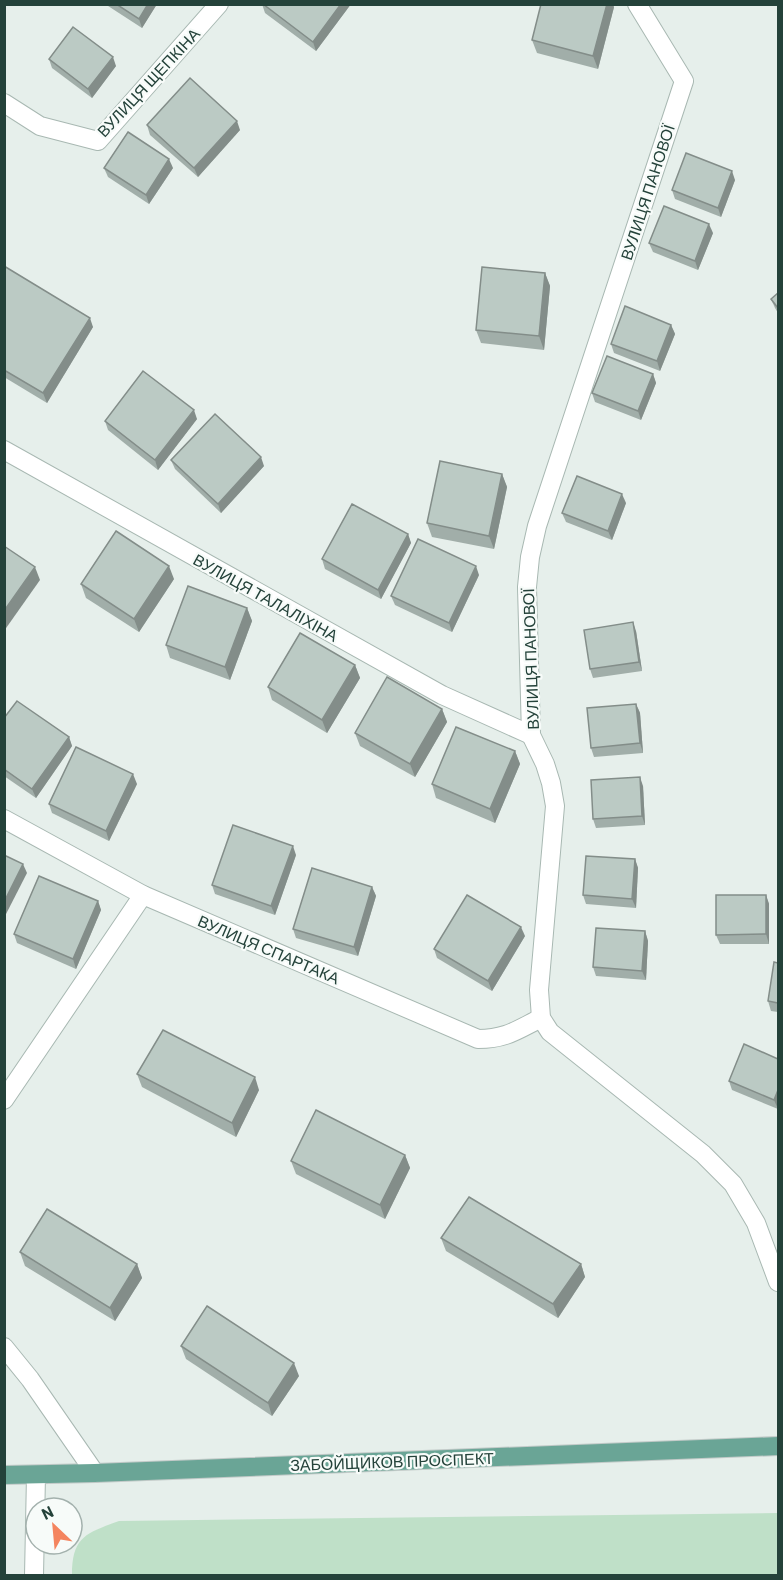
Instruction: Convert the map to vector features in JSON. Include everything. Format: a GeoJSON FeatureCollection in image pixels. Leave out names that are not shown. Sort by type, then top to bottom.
{"type":"FeatureCollection","features":[{"type":"Feature","properties":{"kind":"main road","name":"ЗАБОЙЩИКОВ ПРОСПЕКТ"},"geometry":{"type":"LineString","coordinates":[[4,1475],[778,1446]]}},
{"type":"Feature","properties":{"kind":"street","name":"ВУЛИЦЯ ЩЕПКІНА"},"geometry":{"type":"LineString","coordinates":[[4,103],[40,126],[98,141],[219,4]]}},
{"type":"Feature","properties":{"kind":"street","name":"ВУЛИЦЯ ПАНОВОЇ"},"geometry":{"type":"LineString","coordinates":[[541,1018],[539,990],[555,806],[545,764],[531,735],[527,587],[530,557],[537,526],[684,81],[637,4]]}},
{"type":"Feature","properties":{"kind":"street","name":"ВУЛИЦЯ ТАЛАЛІХІНА"},"geometry":{"type":"LineString","coordinates":[[4,450],[442,695],[531,735]]}},
{"type":"Feature","properties":{"kind":"street","name":"ВУЛИЦЯ СПАРТАКА"},"geometry":{"type":"LineString","coordinates":[[4,819],[143,895],[478,1039],[506,1036],[541,1018]]}},
{"type":"Feature","properties":{"kind":"street"},"geometry":{"type":"LineString","coordinates":[[4,1100],[143,895]]}},
{"type":"Feature","properties":{"kind":"street"},"geometry":{"type":"LineString","coordinates":[[541,1018],[550,1032],[703,1154],[733,1184],[756,1223],[778,1282]]}},
{"type":"Feature","properties":{"kind":"street"},"geometry":{"type":"LineString","coordinates":[[4,1347],[30,1378],[95,1473]]}},
{"type":"Feature","properties":{"kind":"street"},"geometry":{"type":"LineString","coordinates":[[34,1575],[36,1475]]}},
{"type":"Feature","properties":{"kind":"green space"},"geometry":{"type":"Polygon","coordinates":[[[778,1513],[778,1575],[72,1575],[74,1556],[84,1556],[84,1537],[119,1521],[778,1513]]]}},
{"type":"Feature","properties":{"kind":"building"},"geometry":{"type":"Polygon","coordinates":[[[116,4],[148,4],[139,19],[116,4]]]}},
{"type":"Feature","properties":{"kind":"building"},"geometry":{"type":"Polygon","coordinates":[[[263,4],[341,4],[313,42],[263,4]]]}},
{"type":"Feature","properties":{"kind":"building"},"geometry":{"type":"Polygon","coordinates":[[[541,4],[607,4],[593,56],[532,40],[541,4]]]}},
{"type":"Feature","properties":{"kind":"building"},"geometry":{"type":"Polygon","coordinates":[[[73,27],[113,57],[88,89],[49,59],[73,27]]]}},
{"type":"Feature","properties":{"kind":"building"},"geometry":{"type":"Polygon","coordinates":[[[190,78],[237,121],[194,168],[147,125],[190,78]]]}},
{"type":"Feature","properties":{"kind":"building"},"geometry":{"type":"Polygon","coordinates":[[[128,132],[169,159],[146,195],[104,168],[128,132]]]}},
{"type":"Feature","properties":{"kind":"building"},"geometry":{"type":"Polygon","coordinates":[[[686,153],[732,171],[718,208],[672,190],[686,153]]]}},
{"type":"Feature","properties":{"kind":"building"},"geometry":{"type":"Polygon","coordinates":[[[664,206],[709,224],[695,261],[649,243],[664,206]]]}},
{"type":"Feature","properties":{"kind":"building"},"geometry":{"type":"Polygon","coordinates":[[[4,266],[90,318],[43,393],[4,370],[4,266]]]}},
{"type":"Feature","properties":{"kind":"building"},"geometry":{"type":"Polygon","coordinates":[[[482,267],[545,273],[539,336],[476,330],[482,267]]]}},
{"type":"Feature","properties":{"kind":"building"},"geometry":{"type":"Polygon","coordinates":[[[778,293],[778,308],[771,299],[778,293]]]}},
{"type":"Feature","properties":{"kind":"building"},"geometry":{"type":"Polygon","coordinates":[[[625,306],[671,325],[657,361],[611,344],[625,306]]]}},
{"type":"Feature","properties":{"kind":"building"},"geometry":{"type":"Polygon","coordinates":[[[607,356],[653,374],[638,411],[592,393],[607,356]]]}},
{"type":"Feature","properties":{"kind":"building"},"geometry":{"type":"Polygon","coordinates":[[[143,371],[194,410],[155,460],[105,421],[143,371]]]}},
{"type":"Feature","properties":{"kind":"building"},"geometry":{"type":"Polygon","coordinates":[[[215,414],[261,457],[218,504],[171,460],[215,414]]]}},
{"type":"Feature","properties":{"kind":"building"},"geometry":{"type":"Polygon","coordinates":[[[440,461],[502,474],[489,536],[427,523],[440,461]]]}},
{"type":"Feature","properties":{"kind":"building"},"geometry":{"type":"Polygon","coordinates":[[[577,476],[622,494],[608,531],[562,513],[577,476]]]}},
{"type":"Feature","properties":{"kind":"building"},"geometry":{"type":"Polygon","coordinates":[[[352,504],[408,534],[378,590],[322,559],[352,504]]]}},
{"type":"Feature","properties":{"kind":"building"},"geometry":{"type":"Polygon","coordinates":[[[116,531],[169,566],[134,619],[81,584],[116,531]]]}},
{"type":"Feature","properties":{"kind":"building"},"geometry":{"type":"Polygon","coordinates":[[[418,539],[476,566],[449,623],[391,596],[418,539]]]}},
{"type":"Feature","properties":{"kind":"building"},"geometry":{"type":"Polygon","coordinates":[[[4,546],[35,567],[4,611],[4,546]]]}},
{"type":"Feature","properties":{"kind":"building"},"geometry":{"type":"Polygon","coordinates":[[[188,586],[247,608],[225,667],[166,645],[188,586]]]}},
{"type":"Feature","properties":{"kind":"building"},"geometry":{"type":"Polygon","coordinates":[[[633,622],[639,662],[590,669],[584,630],[633,622]]]}},
{"type":"Feature","properties":{"kind":"building"},"geometry":{"type":"Polygon","coordinates":[[[300,633],[355,665],[322,720],[268,687],[300,633]]]}},
{"type":"Feature","properties":{"kind":"building"},"geometry":{"type":"Polygon","coordinates":[[[387,677],[442,709],[410,764],[355,733],[387,677]]]}},
{"type":"Feature","properties":{"kind":"building"},"geometry":{"type":"Polygon","coordinates":[[[17,701],[69,737],[32,789],[4,769],[4,718],[17,701]]]}},
{"type":"Feature","properties":{"kind":"building"},"geometry":{"type":"Polygon","coordinates":[[[636,704],[640,743],[591,748],[587,708],[636,704]]]}},
{"type":"Feature","properties":{"kind":"building"},"geometry":{"type":"Polygon","coordinates":[[[456,727],[515,751],[490,809],[432,784],[456,727]]]}},
{"type":"Feature","properties":{"kind":"building"},"geometry":{"type":"Polygon","coordinates":[[[76,747],[133,774],[106,831],[49,804],[76,747]]]}},
{"type":"Feature","properties":{"kind":"building"},"geometry":{"type":"Polygon","coordinates":[[[640,777],[642,816],[593,819],[591,780],[640,777]]]}},
{"type":"Feature","properties":{"kind":"building"},"geometry":{"type":"Polygon","coordinates":[[[233,825],[293,846],[271,906],[212,885],[233,825]]]}},
{"type":"Feature","properties":{"kind":"building"},"geometry":{"type":"Polygon","coordinates":[[[4,855],[23,864],[4,902],[4,855]]]}},
{"type":"Feature","properties":{"kind":"building"},"geometry":{"type":"Polygon","coordinates":[[[586,856],[635,859],[632,899],[583,895],[586,856]]]}},
{"type":"Feature","properties":{"kind":"building"},"geometry":{"type":"Polygon","coordinates":[[[312,868],[372,887],[354,947],[293,929],[312,868]]]}},
{"type":"Feature","properties":{"kind":"building"},"geometry":{"type":"Polygon","coordinates":[[[39,876],[98,901],[73,959],[14,934],[39,876]]]}},
{"type":"Feature","properties":{"kind":"building"},"geometry":{"type":"Polygon","coordinates":[[[467,895],[521,927],[488,981],[434,949],[467,895]]]}},
{"type":"Feature","properties":{"kind":"building"},"geometry":{"type":"Polygon","coordinates":[[[716,895],[766,895],[766,934],[716,935],[716,895]]]}},
{"type":"Feature","properties":{"kind":"building"},"geometry":{"type":"Polygon","coordinates":[[[596,928],[645,931],[642,971],[593,967],[596,928]]]}},
{"type":"Feature","properties":{"kind":"building"},"geometry":{"type":"Polygon","coordinates":[[[774,962],[778,963],[778,1003],[768,1001],[774,962]]]}},
{"type":"Feature","properties":{"kind":"building"},"geometry":{"type":"Polygon","coordinates":[[[163,1030],[255,1077],[232,1123],[137,1074],[163,1030]]]}},
{"type":"Feature","properties":{"kind":"building"},"geometry":{"type":"Polygon","coordinates":[[[744,1044],[778,1059],[778,1090],[774,1100],[729,1081],[744,1044]]]}},
{"type":"Feature","properties":{"kind":"building"},"geometry":{"type":"Polygon","coordinates":[[[316,1110],[405,1155],[380,1205],[291,1161],[316,1110]]]}},
{"type":"Feature","properties":{"kind":"building"},"geometry":{"type":"Polygon","coordinates":[[[469,1197],[581,1264],[553,1304],[441,1238],[469,1197]]]}},
{"type":"Feature","properties":{"kind":"building"},"geometry":{"type":"Polygon","coordinates":[[[47,1209],[137,1264],[110,1308],[20,1252],[47,1209]]]}},
{"type":"Feature","properties":{"kind":"building"},"geometry":{"type":"Polygon","coordinates":[[[207,1306],[294,1363],[268,1403],[181,1346],[207,1306]]]}}]}
